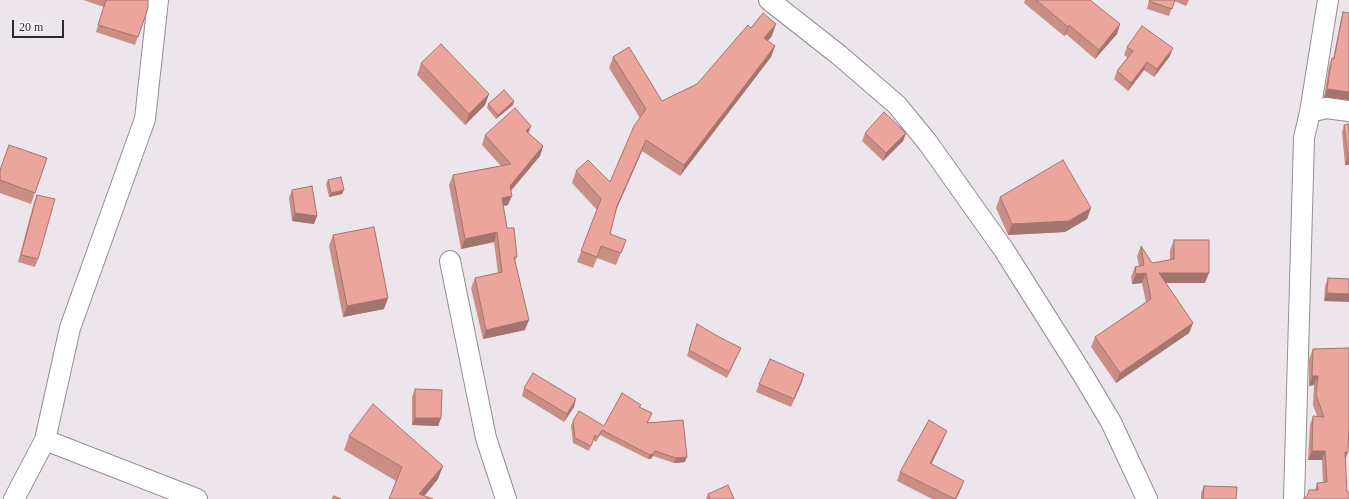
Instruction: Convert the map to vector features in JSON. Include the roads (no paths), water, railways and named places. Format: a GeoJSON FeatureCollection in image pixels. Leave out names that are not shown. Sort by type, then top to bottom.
{"type":"FeatureCollection","features":[{"type":"Feature","properties":{"kind":"street"},"geometry":{"type":"LineString","coordinates":[[14,499],[45,440],[70,328],[145,120],[158,0]]}},
{"type":"Feature","properties":{"kind":"street"},"geometry":{"type":"LineString","coordinates":[[769,0],[839,54],[897,105],[928,143],[1004,250],[1083,375],[1110,422],[1147,499]]}},
{"type":"Feature","properties":{"kind":"street"},"geometry":{"type":"LineString","coordinates":[[1294,499],[1304,138],[1310,112],[1328,0]]}},
{"type":"Feature","properties":{"kind":"street"},"geometry":{"type":"LineString","coordinates":[[1310,112],[1326,108],[1349,111]]}},
{"type":"Feature","properties":{"kind":"street"},"geometry":{"type":"LineString","coordinates":[[450,261],[486,438],[506,499]]}},
{"type":"Feature","properties":{"kind":"street"},"geometry":{"type":"LineString","coordinates":[[45,440],[173,494],[197,499]]}}]}
